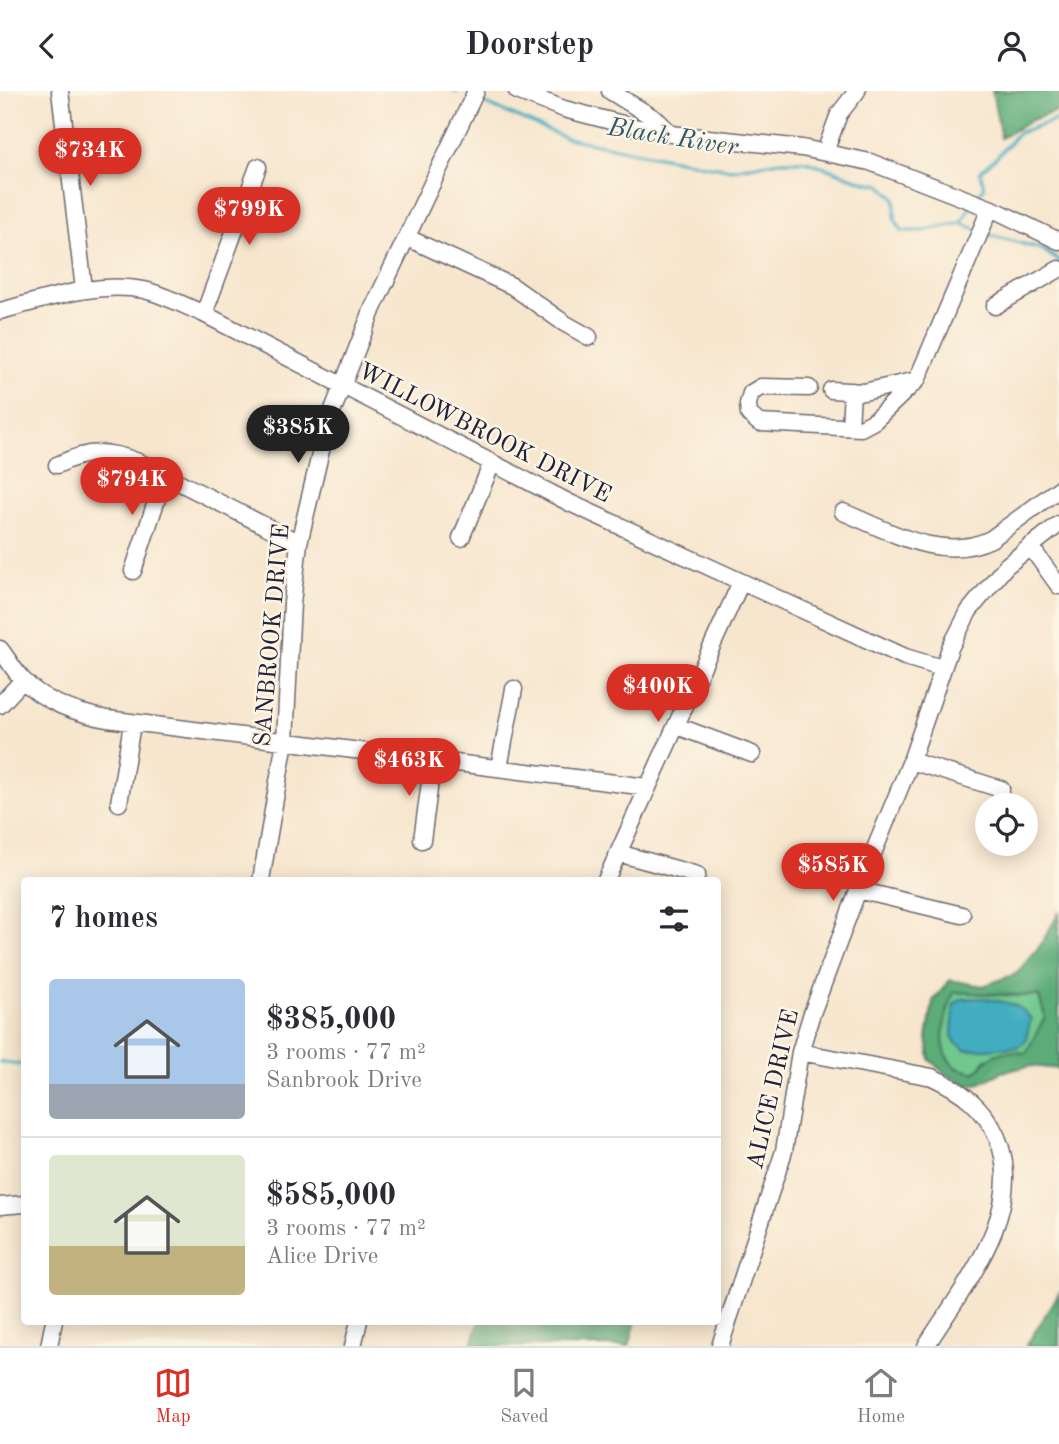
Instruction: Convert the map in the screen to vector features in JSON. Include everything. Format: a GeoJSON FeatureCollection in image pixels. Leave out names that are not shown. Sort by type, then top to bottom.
{"type":"FeatureCollection","features":[{"type":"Feature","properties":{"kind":"street"},"geometry":{"type":"LineString","coordinates":[[60,91],[84,289]]}},
{"type":"Feature","properties":{"kind":"street","name":"SANBROOK DRIVE"},"geometry":{"type":"LineString","coordinates":[[262,877],[285,741],[292,603],[299,543],[327,425],[373,308],[476,91]]}},
{"type":"Feature","properties":{"kind":"street"},"geometry":{"type":"LineString","coordinates":[[517,91],[602,120],[671,134],[825,152],[897,171],[1023,222],[1059,241]]}},
{"type":"Feature","properties":{"kind":"street"},"geometry":{"type":"LineString","coordinates":[[610,91],[657,120],[671,134]]}},
{"type":"Feature","properties":{"kind":"street"},"geometry":{"type":"LineString","coordinates":[[825,152],[839,114],[857,91]]}},
{"type":"Feature","properties":{"kind":"street"},"geometry":{"type":"LineString","coordinates":[[204,314],[258,167]]}},
{"type":"Feature","properties":{"kind":"street"},"geometry":{"type":"LineString","coordinates":[[810,388],[761,387],[751,393],[749,414],[759,423],[861,428],[874,421],[916,380],[981,231],[977,203]]}},
{"type":"Feature","properties":{"kind":"street"},"geometry":{"type":"LineString","coordinates":[[408,238],[512,286],[564,323],[589,337]]}},
{"type":"Feature","properties":{"kind":"street"},"geometry":{"type":"LineString","coordinates":[[995,306],[1059,269]]}},
{"type":"Feature","properties":{"kind":"street","name":"WILLOWBROOK DRIVE"},"geometry":{"type":"LineString","coordinates":[[0,311],[84,289],[113,287],[144,290],[204,314],[570,502],[905,657],[942,668]]}},
{"type":"Feature","properties":{"kind":"street"},"geometry":{"type":"LineString","coordinates":[[831,390],[864,392],[916,380]]}},
{"type":"Feature","properties":{"kind":"street"},"geometry":{"type":"LineString","coordinates":[[850,427],[852,391]]}},
{"type":"Feature","properties":{"kind":"street"},"geometry":{"type":"LineString","coordinates":[[57,465],[72,457],[102,452],[118,454],[299,543]]}},
{"type":"Feature","properties":{"kind":"street"},"geometry":{"type":"LineString","coordinates":[[461,537],[492,463]]}},
{"type":"Feature","properties":{"kind":"street"},"geometry":{"type":"LineString","coordinates":[[133,571],[165,475]]}},
{"type":"Feature","properties":{"kind":"street"},"geometry":{"type":"LineString","coordinates":[[843,512],[926,546],[962,548],[979,545],[991,539],[1059,489]]}},
{"type":"Feature","properties":{"kind":"street","name":"ALICE DRIVE"},"geometry":{"type":"LineString","coordinates":[[720,1346],[783,1151],[800,1052],[811,1016],[858,890],[911,761],[942,668],[969,611],[1006,566],[1059,524]]}},
{"type":"Feature","properties":{"kind":"street"},"geometry":{"type":"LineString","coordinates":[[1030,546],[1059,586]]}},
{"type":"Feature","properties":{"kind":"street"},"geometry":{"type":"LineString","coordinates":[[607,877],[741,582]]}},
{"type":"Feature","properties":{"kind":"street"},"geometry":{"type":"LineString","coordinates":[[0,649],[23,680],[49,699],[75,711],[132,724],[647,787]]}},
{"type":"Feature","properties":{"kind":"street"},"geometry":{"type":"LineString","coordinates":[[0,705],[23,680]]}},
{"type":"Feature","properties":{"kind":"street"},"geometry":{"type":"LineString","coordinates":[[499,768],[514,689]]}},
{"type":"Feature","properties":{"kind":"street"},"geometry":{"type":"LineString","coordinates":[[119,803],[132,724]]}},
{"type":"Feature","properties":{"kind":"street"},"geometry":{"type":"LineString","coordinates":[[677,726],[752,754]]}},
{"type":"Feature","properties":{"kind":"street"},"geometry":{"type":"LineString","coordinates":[[422,840],[433,760]]}},
{"type":"Feature","properties":{"kind":"street"},"geometry":{"type":"LineString","coordinates":[[911,761],[1001,789]]}},
{"type":"Feature","properties":{"kind":"street"},"geometry":{"type":"LineString","coordinates":[[618,853],[697,875]]}},
{"type":"Feature","properties":{"kind":"street"},"geometry":{"type":"LineString","coordinates":[[858,890],[962,915]]}},
{"type":"Feature","properties":{"kind":"street"},"geometry":{"type":"LineString","coordinates":[[800,1052],[932,1077],[951,1085],[967,1097],[992,1127],[1005,1167],[1006,1192],[999,1220],[964,1285],[926,1346]]}},
{"type":"Feature","properties":{"kind":"street"},"geometry":{"type":"LineString","coordinates":[[0,1206],[21,1204]]}},
{"type":"Feature","properties":{"kind":"street"},"geometry":{"type":"LineString","coordinates":[[49,1346],[53,1325]]}},
{"type":"Feature","properties":{"kind":"street"},"geometry":{"type":"LineString","coordinates":[[353,1346],[358,1325]]}},
{"type":"Feature","properties":{"kind":"green space"},"geometry":{"type":"Polygon","coordinates":[[[992,91],[1059,91],[1059,110],[1032,120],[1001,138],[992,91]]]}},
{"type":"Feature","properties":{"kind":"green space"},"geometry":{"type":"Polygon","coordinates":[[[1059,913],[1059,1069],[1029,1066],[1002,1072],[968,1086],[945,1074],[930,1060],[927,1038],[933,1001],[950,980],[983,986],[1016,974],[1040,946],[1059,913]],[[954,992],[943,1040],[948,1059],[954,1066],[975,1073],[997,1054],[1009,1051],[1026,1053],[1045,1017],[1039,996],[954,992]]]}},
{"type":"Feature","properties":{"kind":"green space"},"geometry":{"type":"Polygon","coordinates":[[[954,992],[1039,996],[1045,1017],[1026,1053],[986,1059],[975,1073],[958,1069],[948,1059],[943,1040],[945,1020],[954,992]]]}},
{"type":"Feature","properties":{"kind":"green space"},"geometry":{"type":"Polygon","coordinates":[[[1059,1293],[1059,1346],[1026,1346],[1059,1293]]]}},
{"type":"Feature","properties":{"kind":"green space"},"geometry":{"type":"Polygon","coordinates":[[[479,1325],[635,1325],[629,1346],[471,1346],[479,1325]]]}},
{"type":"Feature","properties":{"kind":"water"},"geometry":{"type":"Polygon","coordinates":[[[983,998],[1010,1004],[1026,1013],[1031,1019],[1025,1042],[1018,1047],[967,1050],[956,1043],[952,1035],[954,1004],[962,999],[983,998]]]}},
{"type":"Feature","properties":{"kind":"waterway","name":"Black River"},"geometry":{"type":"LineString","coordinates":[[486,104],[566,138],[710,166],[731,169],[780,161],[806,161],[881,185],[895,198],[895,219],[902,231],[922,231],[961,223],[970,207]]}},
{"type":"Feature","properties":{"kind":"waterway","name":"Black River"},"geometry":{"type":"LineString","coordinates":[[977,198],[984,187],[980,172],[1018,133],[1059,119]]}},
{"type":"Feature","properties":{"kind":"waterway"},"geometry":{"type":"LineString","coordinates":[[961,223],[976,229]]}},
{"type":"Feature","properties":{"kind":"waterway"},"geometry":{"type":"LineString","coordinates":[[986,234],[1042,249],[1059,261]]}},
{"type":"Feature","properties":{"kind":"waterway"},"geometry":{"type":"LineString","coordinates":[[0,1062],[21,1065]]}}]}
